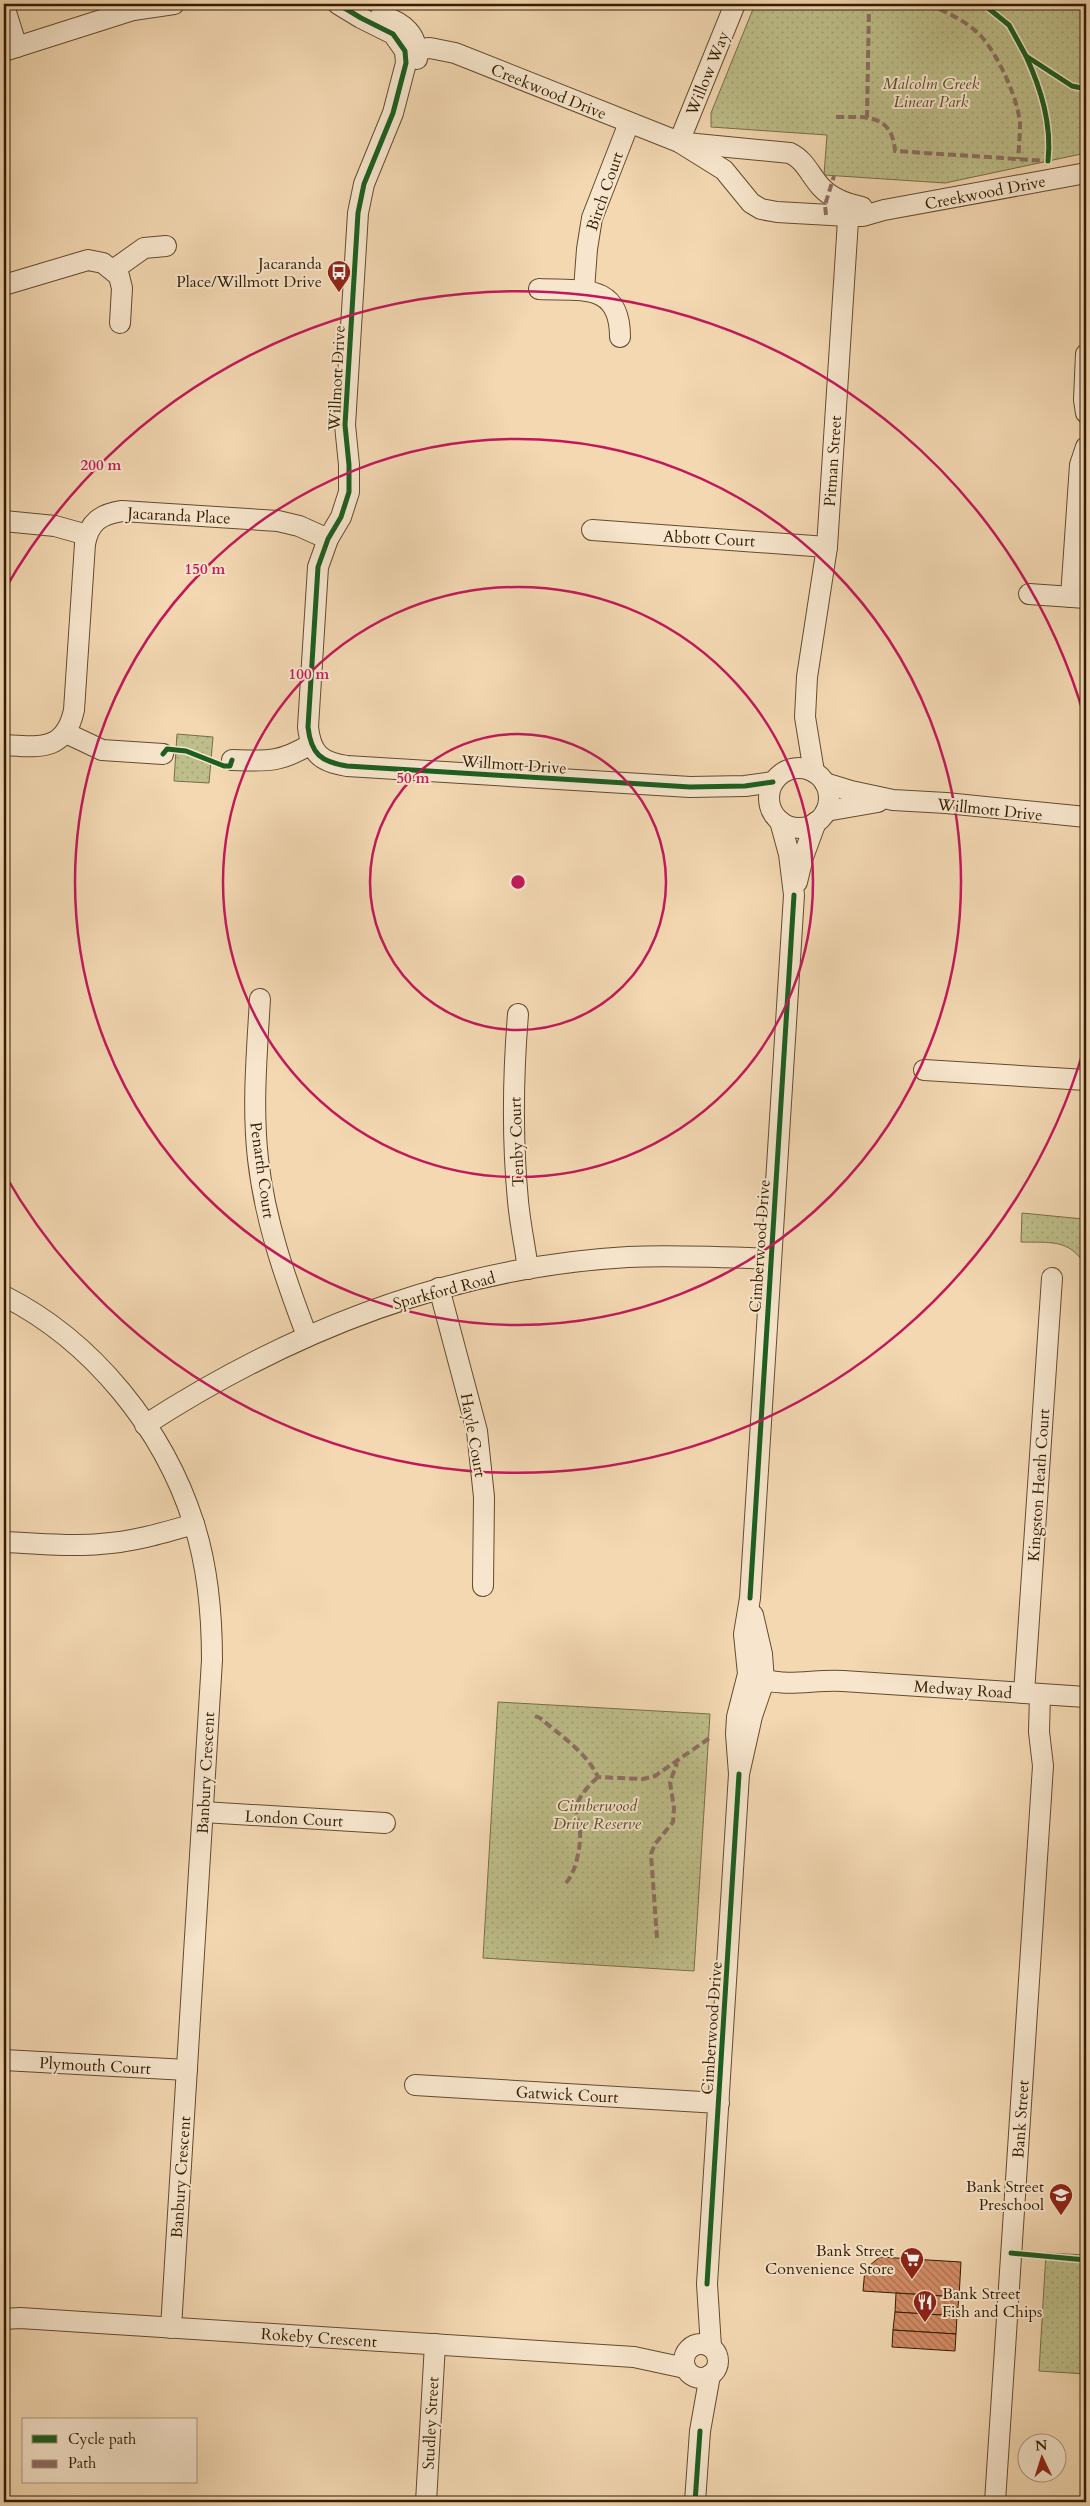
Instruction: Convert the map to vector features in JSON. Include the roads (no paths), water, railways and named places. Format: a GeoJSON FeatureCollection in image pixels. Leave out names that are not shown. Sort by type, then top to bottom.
{"type":"FeatureCollection","features":[{"type":"Feature","properties":{"kind":"street"},"geometry":{"type":"LineString","coordinates":[[4,6],[10,49],[139,7],[174,4]]}},
{"type":"Feature","properties":{"kind":"street"},"geometry":{"type":"LineString","coordinates":[[339,4],[401,23],[410,31],[411,50]]}},
{"type":"Feature","properties":{"kind":"street","name":"Willow Way"},"geometry":{"type":"LineString","coordinates":[[679,142],[735,4]]}},
{"type":"Feature","properties":{"kind":"street","name":"Creekwood Drive"},"geometry":{"type":"LineString","coordinates":[[411,50],[430,48],[455,53],[679,142],[724,170],[752,204],[761,209],[848,210]]}},
{"type":"Feature","properties":{"kind":"street","name":"Willmott Drive"},"geometry":{"type":"LineString","coordinates":[[411,50],[415,71],[393,113],[364,184],[358,213],[344,425],[349,465],[349,492],[341,518],[328,539],[318,567],[308,727],[311,744],[324,761],[348,766],[690,787],[745,786],[780,776]]}},
{"type":"Feature","properties":{"kind":"street","name":"Birch Court"},"geometry":{"type":"LineString","coordinates":[[584,290],[587,249],[592,218],[629,123]]}},
{"type":"Feature","properties":{"kind":"street","name":"Creekwood Drive"},"geometry":{"type":"LineString","coordinates":[[679,142],[790,152],[804,162],[820,187],[848,210],[863,216],[884,210],[1086,173]]}},
{"type":"Feature","properties":{"kind":"street","name":"Pitman Street"},"geometry":{"type":"LineString","coordinates":[[820,777],[805,717],[809,653],[827,546],[848,210]]}},
{"type":"Feature","properties":{"kind":"street"},"geometry":{"type":"LineString","coordinates":[[113,270],[144,248],[166,246]]}},
{"type":"Feature","properties":{"kind":"street"},"geometry":{"type":"LineString","coordinates":[[4,285],[80,261],[96,260],[113,270],[118,276],[122,288],[120,323]]}},
{"type":"Feature","properties":{"kind":"street"},"geometry":{"type":"LineString","coordinates":[[539,289],[584,290],[607,298],[614,305],[620,321],[620,337]]}},
{"type":"Feature","properties":{"kind":"street"},"geometry":{"type":"LineString","coordinates":[[1086,354],[1084,385],[1086,413]]}},
{"type":"Feature","properties":{"kind":"street"},"geometry":{"type":"LineString","coordinates":[[1029,594],[1079,598],[1080,465],[1086,447]]}},
{"type":"Feature","properties":{"kind":"street","name":"Jacaranda Place"},"geometry":{"type":"LineString","coordinates":[[86,535],[95,520],[102,516],[122,511],[278,521],[299,526],[328,539]]}},
{"type":"Feature","properties":{"kind":"street"},"geometry":{"type":"LineString","coordinates":[[4,522],[55,526],[86,535],[74,710],[66,733],[48,745],[36,747],[4,745]]}},
{"type":"Feature","properties":{"kind":"street","name":"Abbott Court"},"geometry":{"type":"LineString","coordinates":[[592,530],[827,546]]}},
{"type":"Feature","properties":{"kind":"street","name":"Pitman Street"},"geometry":{"type":"LineString","coordinates":[[780,776],[805,717]]}},
{"type":"Feature","properties":{"kind":"street"},"geometry":{"type":"LineString","coordinates":[[66,733],[102,750],[163,754]]}},
{"type":"Feature","properties":{"kind":"street"},"geometry":{"type":"LineString","coordinates":[[232,760],[270,762],[283,759],[311,744]]}},
{"type":"Feature","properties":{"kind":"street"},"geometry":{"type":"LineString","coordinates":[[796,768],[820,777],[829,802],[821,817],[798,828],[775,813],[769,798],[780,776],[796,768]]}},
{"type":"Feature","properties":{"kind":"street","name":"Willmott Drive"},"geometry":{"type":"LineString","coordinates":[[820,777],[851,791],[893,800],[946,803],[1086,818]]}},
{"type":"Feature","properties":{"kind":"street","name":"Willmott Drive"},"geometry":{"type":"LineString","coordinates":[[690,787],[748,798],[775,813]]}},
{"type":"Feature","properties":{"kind":"street","name":"Willmott Drive"},"geometry":{"type":"LineString","coordinates":[[821,817],[893,800]]}},
{"type":"Feature","properties":{"kind":"street","name":"Cimberwood Drive"},"geometry":{"type":"LineString","coordinates":[[775,813],[789,854],[794,895]]}},
{"type":"Feature","properties":{"kind":"street","name":"Cimberwood Drive"},"geometry":{"type":"LineString","coordinates":[[700,2431],[693,2357],[707,2284],[739,1774],[736,1734],[737,1717],[759,1675],[744,1634],[750,1598],[794,895],[803,857],[821,817]]}},
{"type":"Feature","properties":{"kind":"street","name":"Penarth Court"},"geometry":{"type":"LineString","coordinates":[[260,999],[255,1091],[258,1158],[272,1232],[282,1268],[307,1336]]}},
{"type":"Feature","properties":{"kind":"street","name":"Tenby Court"},"geometry":{"type":"LineString","coordinates":[[518,1014],[515,1056],[514,1144],[518,1203],[528,1269]]}},
{"type":"Feature","properties":{"kind":"street"},"geometry":{"type":"LineString","coordinates":[[924,1070],[1086,1080]]}},
{"type":"Feature","properties":{"kind":"street","name":"Sparkford Road"},"geometry":{"type":"LineString","coordinates":[[145,1425],[201,1389],[265,1355],[366,1312],[439,1288],[528,1269],[627,1258],[678,1256],[771,1259]]}},
{"type":"Feature","properties":{"kind":"street","name":"Kingston Heath Court"},"geometry":{"type":"LineString","coordinates":[[1040,1694],[1052,1278]]}},
{"type":"Feature","properties":{"kind":"street","name":"Hayle Court"},"geometry":{"type":"LineString","coordinates":[[439,1288],[469,1400],[479,1448],[484,1506],[483,1586]]}},
{"type":"Feature","properties":{"kind":"street","name":"Banbury Crescent"},"geometry":{"type":"LineString","coordinates":[[4,1296],[54,1327],[79,1348],[105,1372],[145,1425],[175,1477],[194,1524],[207,1581],[212,1621],[212,1660],[171,2328]]}},
{"type":"Feature","properties":{"kind":"street"},"geometry":{"type":"LineString","coordinates":[[4,1542],[102,1544],[148,1537],[194,1524]]}},
{"type":"Feature","properties":{"kind":"street","name":"Medway Road"},"geometry":{"type":"LineString","coordinates":[[759,1675],[786,1684],[839,1681],[1086,1697]]}},
{"type":"Feature","properties":{"kind":"street","name":"Bank Street"},"geometry":{"type":"LineString","coordinates":[[995,2502],[1043,1766],[1039,1732],[1040,1694]]}},
{"type":"Feature","properties":{"kind":"street","name":"London Court"},"geometry":{"type":"LineString","coordinates":[[202,1812],[385,1823]]}},
{"type":"Feature","properties":{"kind":"street","name":"Plymouth Court"},"geometry":{"type":"LineString","coordinates":[[4,2060],[187,2070]]}},
{"type":"Feature","properties":{"kind":"street","name":"Gatwick Court"},"geometry":{"type":"LineString","coordinates":[[415,2084],[719,2103]]}},
{"type":"Feature","properties":{"kind":"street","name":"Rokeby Crescent"},"geometry":{"type":"LineString","coordinates":[[4,2318],[634,2357],[693,2357],[699,2378],[710,2375]]}},
{"type":"Feature","properties":{"kind":"street","name":"Studley Street"},"geometry":{"type":"LineString","coordinates":[[426,2502],[435,2344]]}},
{"type":"Feature","properties":{"kind":"street","name":"Cimberwood Drive"},"geometry":{"type":"LineString","coordinates":[[693,2357],[718,2361],[710,2375],[700,2431],[695,2502]]}},
{"type":"Feature","properties":{"kind":"place","name":"Jacaranda Place/Willmott Drive"},"geometry":{"type":"Point","coordinates":[339,293]}},
{"type":"Feature","properties":{"kind":"place","name":"Bank Street Preschool"},"geometry":{"type":"Point","coordinates":[1061,2216]}},
{"type":"Feature","properties":{"kind":"place","name":"Bank Street Convenience Store"},"geometry":{"type":"Point","coordinates":[912,2280]}},
{"type":"Feature","properties":{"kind":"place","name":"Bank Street Fish and Chips"},"geometry":{"type":"Point","coordinates":[925,2323]}},
{"type":"Feature","properties":{"kind":"park label","name":"Malcolm Creek Linear Park"},"geometry":{"type":"Point","coordinates":[931,92]}},
{"type":"Feature","properties":{"kind":"park label","name":"Cimberwood Drive Reserve"},"geometry":{"type":"Point","coordinates":[597,1814]}}]}
